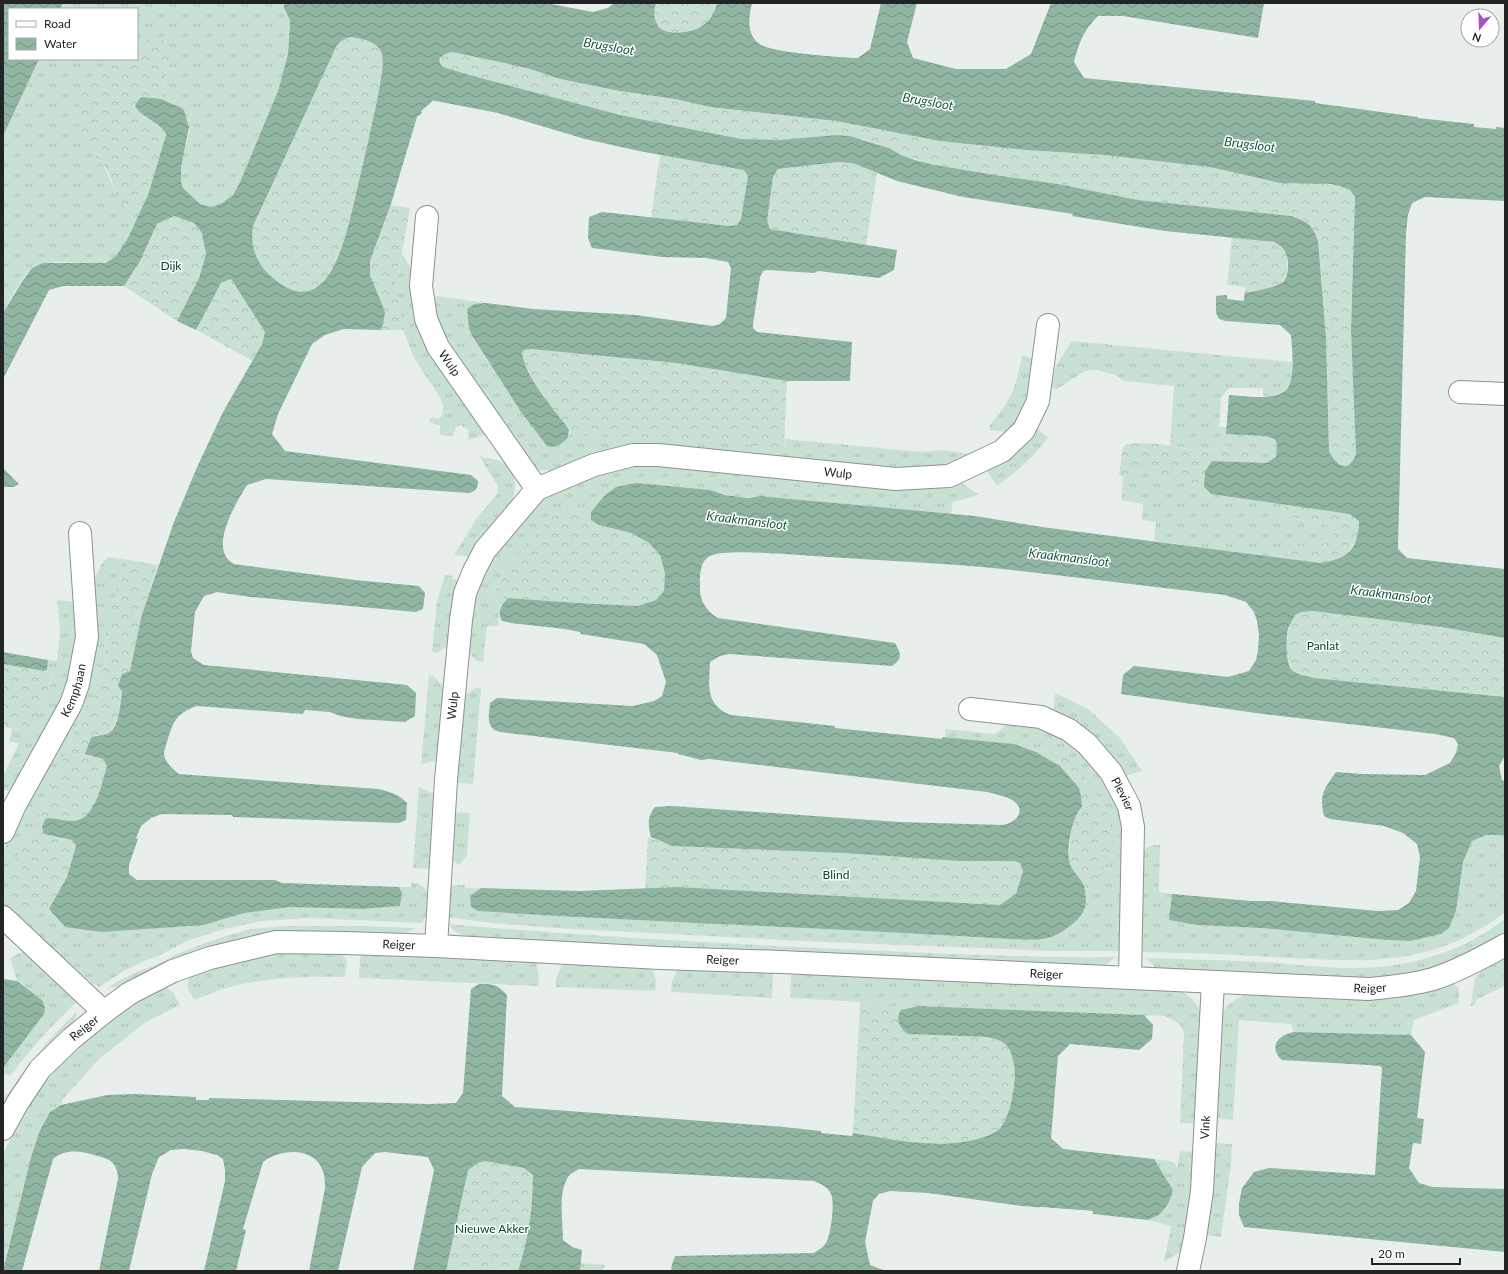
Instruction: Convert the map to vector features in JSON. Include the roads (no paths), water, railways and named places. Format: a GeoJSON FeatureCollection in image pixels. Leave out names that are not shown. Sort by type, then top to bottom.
{"type":"FeatureCollection","features":[{"type":"Feature","properties":{"kind":"street","name":"Wulp"},"geometry":{"type":"LineString","coordinates":[[427,217],[421,286],[426,319],[438,347],[537,489]]}},
{"type":"Feature","properties":{"kind":"street","name":"Wulp"},"geometry":{"type":"LineString","coordinates":[[436,946],[446,780],[460,628],[465,593],[485,550],[537,489],[594,465],[633,455],[658,455],[896,479],[949,476],[1002,451],[1024,430],[1038,401],[1048,325]]}},
{"type":"Feature","properties":{"kind":"street"},"geometry":{"type":"LineString","coordinates":[[1460,392],[1505,394]]}},
{"type":"Feature","properties":{"kind":"street","name":"Kemphaan"},"geometry":{"type":"LineString","coordinates":[[3,832],[14,807],[71,704],[78,684],[87,637],[80,533]]}},
{"type":"Feature","properties":{"kind":"street","name":"Plevier"},"geometry":{"type":"LineString","coordinates":[[970,709],[1041,717],[1069,730],[1087,744],[1111,772],[1129,806],[1133,827],[1130,978]]}},
{"type":"Feature","properties":{"kind":"street"},"geometry":{"type":"LineString","coordinates":[[3,917],[104,1012]]}},
{"type":"Feature","properties":{"kind":"street","name":"Reiger"},"geometry":{"type":"LineString","coordinates":[[3,1130],[18,1102],[40,1069],[71,1039],[130,993],[173,971],[210,958],[276,942],[436,946],[660,958],[789,962],[1369,989],[1405,985],[1433,979],[1471,964],[1505,945]]}},
{"type":"Feature","properties":{"kind":"street","name":"Vink"},"geometry":{"type":"LineString","coordinates":[[1188,1271],[1195,1238],[1202,1191],[1213,982]]}},
{"type":"Feature","properties":{"kind":"water"},"geometry":{"type":"Polygon","coordinates":[[[3,3],[63,3],[60,8],[8,8],[8,60],[39,60],[3,136],[3,3]]]}},
{"type":"Feature","properties":{"kind":"water"},"geometry":{"type":"Polygon","coordinates":[[[284,3],[546,3],[593,12],[608,8],[614,3],[656,3],[654,16],[660,28],[671,32],[685,32],[705,24],[712,16],[717,3],[752,3],[749,24],[754,39],[758,43],[790,52],[858,58],[870,49],[881,3],[917,3],[907,42],[913,58],[956,69],[1006,69],[1031,54],[1051,3],[1264,3],[1258,38],[1123,16],[1098,16],[1082,38],[1074,62],[1084,78],[1315,101],[1315,103],[1418,118],[1474,124],[1474,127],[1496,129],[1496,127],[1505,128],[1505,201],[1425,197],[1412,203],[1408,215],[1406,234],[1398,549],[1407,558],[1505,569],[1505,638],[1441,627],[1313,611],[1301,612],[1295,615],[1288,629],[1287,639],[1287,657],[1290,668],[1295,672],[1314,678],[1505,697],[1505,756],[1499,766],[1502,780],[1505,781],[1505,835],[1486,835],[1472,841],[1463,862],[1456,911],[1449,928],[1441,934],[1411,941],[1261,928],[1197,925],[1169,920],[1172,894],[1378,911],[1398,910],[1409,903],[1416,891],[1420,857],[1417,844],[1403,833],[1384,826],[1330,819],[1324,816],[1322,797],[1328,783],[1336,772],[1425,775],[1450,763],[1456,753],[1458,744],[1454,738],[1435,734],[1263,714],[1121,694],[1123,675],[1134,666],[1228,677],[1249,671],[1256,660],[1259,635],[1254,612],[1246,602],[1225,595],[1043,573],[940,564],[745,552],[718,554],[710,556],[703,562],[700,577],[700,592],[706,607],[715,616],[718,618],[895,643],[899,650],[900,656],[898,661],[892,666],[729,654],[720,656],[710,662],[710,693],[717,706],[731,715],[942,739],[942,737],[1014,744],[1036,752],[1060,766],[1079,788],[1082,807],[1078,811],[1073,824],[1070,839],[1069,860],[1072,868],[1085,889],[1086,904],[1082,914],[1069,927],[1053,936],[1043,939],[1026,940],[478,911],[471,907],[470,896],[481,888],[579,891],[677,887],[1000,905],[1016,894],[1023,871],[1020,863],[1014,861],[958,861],[845,853],[672,846],[651,837],[649,829],[649,818],[655,807],[672,806],[899,822],[1002,825],[1012,822],[1016,819],[1020,812],[1017,804],[1003,796],[987,792],[709,759],[701,760],[678,753],[500,732],[492,727],[489,720],[490,703],[497,698],[633,706],[654,701],[662,696],[666,682],[657,655],[644,644],[581,634],[580,632],[565,629],[511,623],[502,621],[500,615],[503,603],[508,598],[638,606],[656,600],[664,591],[665,573],[660,555],[649,543],[631,533],[599,525],[591,520],[591,512],[604,496],[616,487],[636,483],[710,490],[725,495],[748,498],[760,496],[975,516],[1042,527],[1320,563],[1338,559],[1350,551],[1354,546],[1359,521],[1350,514],[1211,494],[1204,487],[1205,471],[1212,461],[1266,463],[1276,457],[1277,443],[1274,439],[1265,436],[1226,434],[1229,395],[1267,397],[1274,396],[1286,390],[1291,379],[1292,371],[1291,335],[1280,325],[1225,321],[1219,319],[1216,313],[1216,296],[1263,289],[1280,284],[1284,281],[1288,272],[1287,256],[1283,248],[1274,242],[1165,231],[1072,216],[1073,214],[963,197],[897,181],[853,163],[838,162],[778,169],[773,177],[767,221],[770,229],[897,250],[894,270],[879,278],[818,271],[814,273],[763,271],[760,277],[753,324],[753,328],[757,332],[852,342],[850,381],[787,381],[676,363],[531,349],[524,350],[522,353],[528,373],[548,403],[569,429],[568,438],[563,442],[553,447],[547,446],[521,412],[473,337],[469,329],[467,309],[474,304],[486,303],[533,309],[636,315],[713,326],[720,324],[726,318],[731,268],[728,262],[706,258],[662,257],[592,248],[588,238],[589,217],[602,212],[730,226],[737,225],[741,219],[748,176],[744,170],[639,151],[585,139],[498,113],[435,102],[434,100],[421,111],[422,113],[417,117],[391,204],[370,261],[370,275],[385,312],[383,325],[380,330],[344,329],[325,335],[312,344],[278,414],[272,434],[285,451],[471,475],[478,481],[477,487],[469,493],[266,479],[247,485],[231,514],[223,538],[223,548],[226,557],[234,564],[355,580],[419,586],[425,593],[423,609],[416,612],[250,597],[217,592],[204,596],[195,612],[191,651],[193,658],[204,665],[407,685],[416,693],[415,716],[405,722],[358,719],[340,716],[330,712],[305,710],[303,714],[197,706],[180,715],[174,723],[171,728],[164,754],[168,763],[179,774],[378,789],[386,791],[397,795],[407,803],[406,820],[399,823],[233,817],[232,815],[162,814],[151,818],[141,826],[136,838],[138,839],[129,865],[129,874],[137,880],[275,880],[282,883],[399,887],[402,893],[400,906],[362,909],[290,907],[244,913],[204,925],[101,932],[65,927],[49,909],[67,877],[76,846],[72,840],[44,834],[42,827],[45,819],[48,818],[73,821],[81,819],[87,815],[96,800],[107,766],[103,759],[85,754],[91,738],[109,733],[115,725],[119,714],[122,691],[118,686],[122,674],[130,671],[142,614],[174,522],[198,465],[223,412],[262,344],[265,332],[231,279],[221,283],[196,330],[177,321],[199,278],[206,254],[202,233],[194,223],[174,216],[157,224],[140,261],[124,286],[63,286],[49,290],[3,379],[3,313],[32,268],[43,263],[106,263],[116,256],[128,238],[148,195],[166,135],[162,128],[142,114],[135,106],[140,98],[161,99],[184,110],[189,127],[181,167],[181,182],[183,188],[200,204],[211,207],[221,204],[233,195],[240,182],[278,91],[288,54],[290,20],[284,8],[284,3]],[[350,37],[343,39],[337,45],[253,226],[252,241],[258,260],[266,272],[291,289],[307,291],[320,285],[330,272],[339,256],[358,186],[378,95],[383,61],[380,49],[373,43],[350,37]],[[452,52],[441,57],[439,61],[443,67],[620,115],[741,139],[779,140],[836,135],[850,136],[889,148],[901,155],[915,160],[935,165],[1058,184],[1138,200],[1291,216],[1301,220],[1311,227],[1318,241],[1326,338],[1329,451],[1335,460],[1342,466],[1349,464],[1356,454],[1351,331],[1355,197],[1350,190],[1330,184],[1280,183],[1210,167],[1104,155],[1026,150],[940,141],[836,121],[710,107],[675,99],[620,91],[560,79],[527,68],[452,52]]]}},
{"type":"Feature","properties":{"kind":"water"},"geometry":{"type":"Polygon","coordinates":[[[3,468],[19,484],[13,487],[3,487],[3,468]]]}},
{"type":"Feature","properties":{"kind":"water"},"geometry":{"type":"Polygon","coordinates":[[[3,652],[48,660],[47,670],[44,671],[3,664],[3,652]]]}},
{"type":"Feature","properties":{"kind":"water"},"geometry":{"type":"Polygon","coordinates":[[[3,979],[17,981],[42,1000],[45,1008],[44,1014],[3,1068],[3,979]]]}},
{"type":"Feature","properties":{"kind":"water"},"geometry":{"type":"Polygon","coordinates":[[[479,984],[494,985],[507,995],[502,1096],[515,1107],[784,1127],[821,1131],[821,1133],[852,1136],[853,1133],[906,1141],[942,1144],[977,1139],[994,1133],[1000,1129],[1008,1113],[1013,1092],[1015,1072],[1011,1052],[1003,1042],[988,1037],[908,1034],[902,1029],[898,1020],[901,1010],[918,1006],[1144,1015],[1153,1025],[1152,1039],[1139,1050],[1070,1044],[1058,1056],[1051,1138],[1063,1149],[1154,1159],[1173,1190],[1168,1204],[1159,1215],[1148,1220],[1093,1214],[1090,1211],[1022,1206],[928,1193],[890,1191],[879,1194],[873,1201],[865,1242],[870,1265],[886,1271],[671,1271],[675,1256],[814,1253],[826,1243],[828,1239],[833,1204],[831,1194],[826,1188],[814,1181],[579,1169],[570,1174],[564,1185],[562,1209],[563,1240],[572,1247],[582,1250],[580,1270],[518,1271],[525,1248],[529,1224],[533,1175],[524,1168],[485,1161],[478,1163],[468,1170],[446,1271],[413,1271],[434,1170],[428,1157],[385,1152],[375,1153],[362,1167],[338,1271],[309,1271],[325,1188],[325,1180],[321,1167],[316,1160],[302,1153],[294,1152],[277,1155],[263,1162],[243,1229],[246,1230],[236,1271],[204,1271],[225,1181],[225,1170],[223,1159],[217,1155],[202,1151],[183,1149],[171,1150],[159,1157],[152,1174],[129,1271],[99,1271],[118,1174],[115,1166],[108,1159],[86,1153],[69,1152],[63,1153],[53,1159],[22,1271],[3,1271],[31,1157],[40,1130],[50,1112],[61,1105],[107,1095],[135,1094],[196,1097],[196,1100],[209,1100],[209,1098],[429,1104],[456,1103],[463,1093],[471,989],[479,984]]]}},
{"type":"Feature","properties":{"kind":"water"},"geometry":{"type":"Polygon","coordinates":[[[1294,1032],[1411,1035],[1425,1052],[1417,1118],[1424,1119],[1421,1144],[1413,1143],[1409,1168],[1419,1183],[1433,1187],[1505,1189],[1505,1252],[1244,1227],[1239,1215],[1239,1203],[1242,1188],[1254,1172],[1269,1168],[1375,1175],[1382,1068],[1380,1066],[1368,1065],[1282,1060],[1276,1051],[1275,1046],[1279,1039],[1283,1036],[1294,1032]]]}},
{"type":"Feature","properties":{"kind":"water label","name":"Brugsloot"},"geometry":{"type":"Point","coordinates":[609,46]}},
{"type":"Feature","properties":{"kind":"water label","name":"Brugsloot"},"geometry":{"type":"Point","coordinates":[928,101]}},
{"type":"Feature","properties":{"kind":"water label","name":"Brugsloot"},"geometry":{"type":"Point","coordinates":[1250,144]}},
{"type":"Feature","properties":{"kind":"water label","name":"Kraakmansloot"},"geometry":{"type":"Point","coordinates":[747,520]}},
{"type":"Feature","properties":{"kind":"water label","name":"Kraakmansloot"},"geometry":{"type":"Point","coordinates":[1069,557]}},
{"type":"Feature","properties":{"kind":"water label","name":"Kraakmansloot"},"geometry":{"type":"Point","coordinates":[1391,594]}},
{"type":"Feature","properties":{"kind":"park label","name":"Dijk"},"geometry":{"type":"Point","coordinates":[171,266]}},
{"type":"Feature","properties":{"kind":"park label","name":"Panlat"},"geometry":{"type":"Point","coordinates":[1323,646]}},
{"type":"Feature","properties":{"kind":"park label","name":"Blind"},"geometry":{"type":"Point","coordinates":[836,875]}},
{"type":"Feature","properties":{"kind":"park label","name":"Nieuwe Akker"},"geometry":{"type":"Point","coordinates":[492,1229]}}]}
